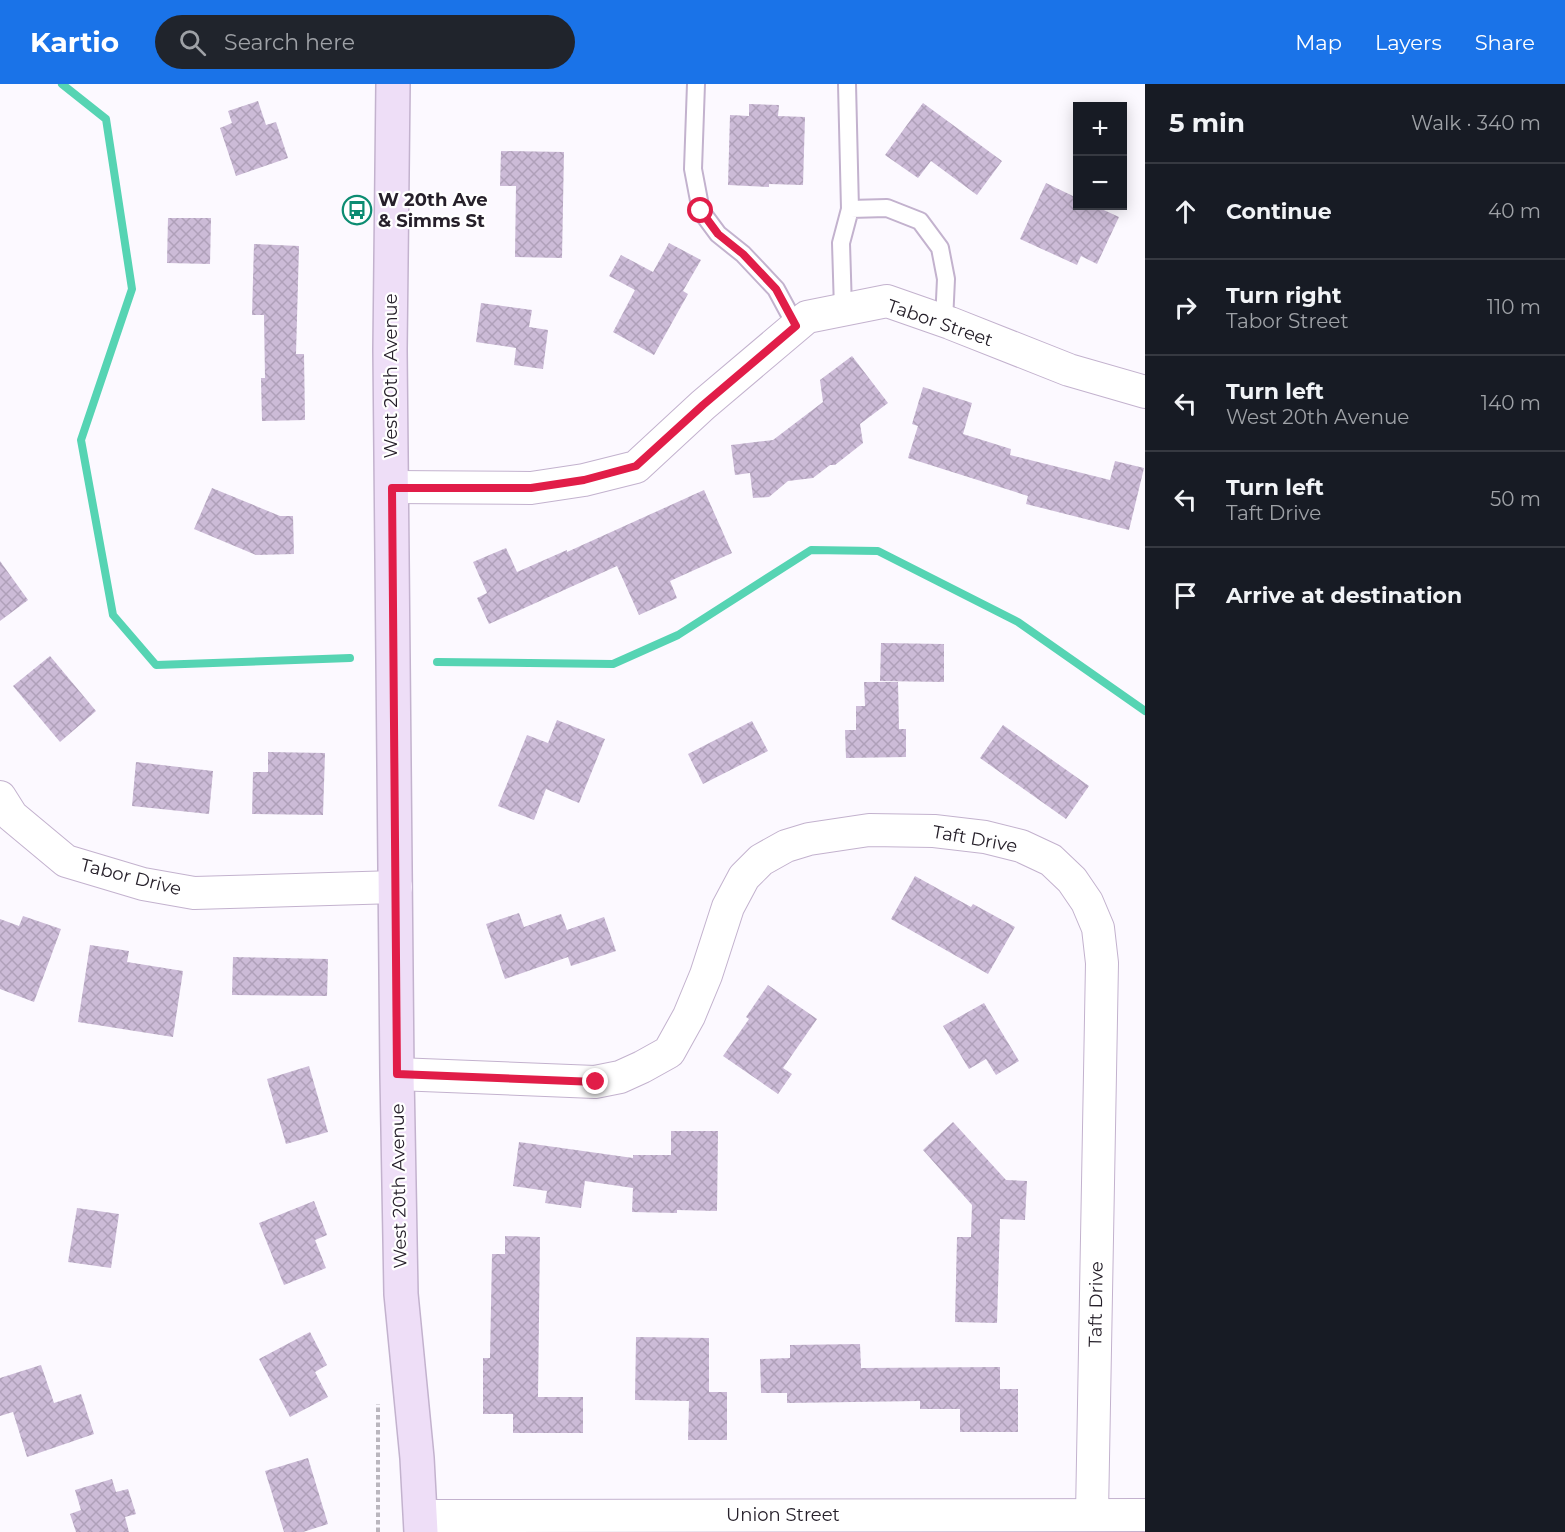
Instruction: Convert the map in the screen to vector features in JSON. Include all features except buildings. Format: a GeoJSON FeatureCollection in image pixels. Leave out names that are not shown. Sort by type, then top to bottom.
{"type":"FeatureCollection","features":[{"type":"Feature","properties":{"kind":"street","name":"West 20th Avenue"},"geometry":{"type":"LineString","coordinates":[[393,84],[390,350],[401,1294],[414,1422],[421,1524]]}},
{"type":"Feature","properties":{"kind":"street","name":"Tabor Street"},"geometry":{"type":"LineString","coordinates":[[392,488],[531,488],[584,480],[636,466],[703,405],[807,317],[887,301],[1069,370],[1145,392]]}},
{"type":"Feature","properties":{"kind":"street","name":"Tabor Drive"},"geometry":{"type":"LineString","coordinates":[[0,797],[12,816],[66,861],[143,884],[194,893],[396,887]]}},
{"type":"Feature","properties":{"kind":"street","name":"Taft Drive"},"geometry":{"type":"LineString","coordinates":[[397,1074],[596,1082],[620,1077],[669,1052],[689,1016],[706,975],[728,907],[744,877],[761,860],[798,842],[869,830],[934,831],[985,837],[1021,846],[1051,860],[1072,880],[1088,902],[1098,928],[1102,963],[1092,1515]]}},
{"type":"Feature","properties":{"kind":"street","name":"Union Street"},"geometry":{"type":"LineString","coordinates":[[421,1524],[1145,1515]]}},
{"type":"Feature","properties":{"kind":"lane"},"geometry":{"type":"LineString","coordinates":[[696,84],[693,169],[701,211],[718,234],[743,254],[776,289],[796,326]]}},
{"type":"Feature","properties":{"kind":"lane"},"geometry":{"type":"LineString","coordinates":[[843,309],[841,243],[850,209],[847,84]]}},
{"type":"Feature","properties":{"kind":"lane"},"geometry":{"type":"LineString","coordinates":[[850,209],[887,208],[920,221],[940,248],[946,279],[944,321]]}},
{"type":"Feature","properties":{"kind":"path"},"geometry":{"type":"LineString","coordinates":[[378,1401],[378,1532]]}},
{"type":"Feature","properties":{"kind":"waterway"},"geometry":{"type":"LineString","coordinates":[[62,84],[106,119],[132,289],[81,440],[113,615],[156,665],[350,658]]}},
{"type":"Feature","properties":{"kind":"waterway"},"geometry":{"type":"LineString","coordinates":[[437,662],[613,664],[678,635],[811,550],[878,551],[1018,622],[1145,711]]}},
{"type":"Feature","properties":{"kind":"place","name":"W 20th Ave & Simms St"},"geometry":{"type":"Point","coordinates":[357,210]}},
{"type":"Feature","properties":{"kind":"route"},"geometry":{"type":"LineString","coordinates":[[596,1082],[397,1074],[392,488],[531,488],[584,480],[636,466],[796,326],[776,289],[743,254],[718,234],[701,211]]}}]}
